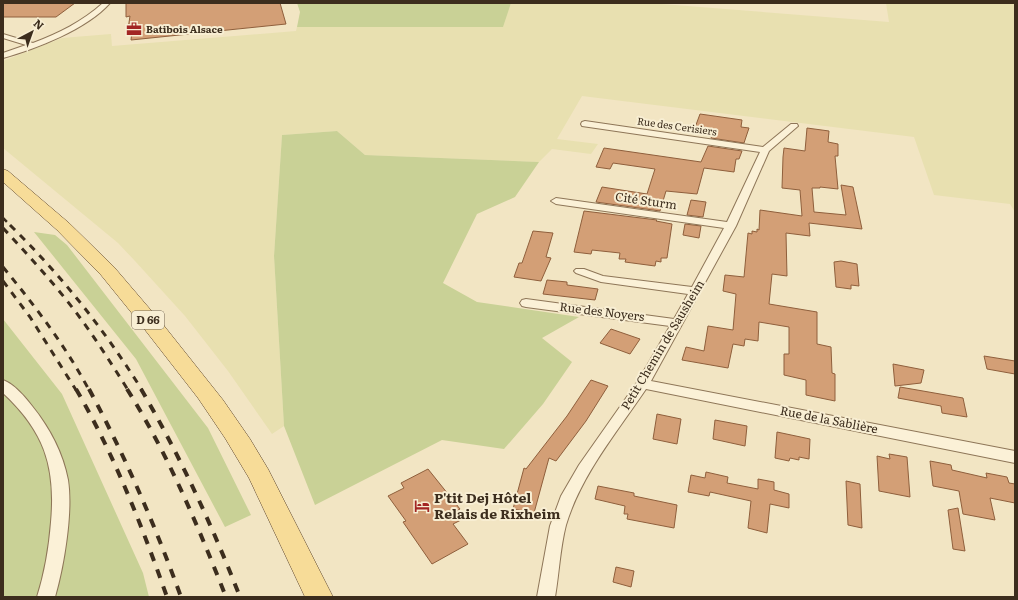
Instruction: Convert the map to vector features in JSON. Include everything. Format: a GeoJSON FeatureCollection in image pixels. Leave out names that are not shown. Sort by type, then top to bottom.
{"type":"FeatureCollection","features":[{"type":"Feature","properties":{"kind":"main road","name":"D 66"},"geometry":{"type":"LineString","coordinates":[[3,174],[83,245],[107,270],[147,318],[234,432],[266,488],[319,597]]}},
{"type":"Feature","properties":{"kind":"street"},"geometry":{"type":"LineString","coordinates":[[3,56],[75,28],[89,19],[107,3]]}},
{"type":"Feature","properties":{"kind":"street"},"geometry":{"type":"LineString","coordinates":[[3,36],[32,45]]}},
{"type":"Feature","properties":{"kind":"street","name":"Rue des Cerisiers"},"geometry":{"type":"LineString","coordinates":[[585,124],[765,150]]}},
{"type":"Feature","properties":{"kind":"street","name":"Petit Chemin de Sausheim"},"geometry":{"type":"LineString","coordinates":[[546,597],[558,526],[569,496],[584,469],[643,384],[678,323],[731,226],[765,150],[794,126]]}},
{"type":"Feature","properties":{"kind":"street","name":"Cité Sturm"},"geometry":{"type":"LineString","coordinates":[[556,201],[731,226]]}},
{"type":"Feature","properties":{"kind":"street"},"geometry":{"type":"LineString","coordinates":[[580,271],[602,279],[696,291]]}},
{"type":"Feature","properties":{"kind":"street","name":"Rue des Noyers"},"geometry":{"type":"LineString","coordinates":[[526,303],[678,323]]}},
{"type":"Feature","properties":{"kind":"street","name":"Rue de la Sablière"},"geometry":{"type":"LineString","coordinates":[[643,384],[1015,457]]}},
{"type":"Feature","properties":{"kind":"street"},"geometry":{"type":"LineString","coordinates":[[3,385],[15,396],[34,418],[51,449],[59,473],[61,494],[57,545],[46,597]]}},
{"type":"Feature","properties":{"kind":"shaded area"},"geometry":{"type":"Polygon","coordinates":[[[511,3],[649,3],[889,22],[886,3],[1015,3],[1015,212],[1010,204],[934,195],[914,137],[582,96],[557,139],[598,144],[591,154],[552,149],[539,162],[365,155],[337,131],[282,135],[274,256],[284,426],[272,434],[228,371],[185,316],[135,261],[118,243],[3,148],[3,61],[62,38],[111,34],[112,46],[296,31],[297,27],[502,27],[511,3]]]}},
{"type":"Feature","properties":{"kind":"green space"},"geometry":{"type":"Polygon","coordinates":[[[297,3],[511,3],[503,27],[297,27],[300,12],[297,3]]]}},
{"type":"Feature","properties":{"kind":"green space"},"geometry":{"type":"Polygon","coordinates":[[[337,131],[365,155],[539,162],[515,197],[477,214],[443,283],[477,302],[579,317],[542,338],[572,362],[543,404],[504,449],[442,440],[315,505],[284,426],[274,256],[282,135],[337,131]]]}},
{"type":"Feature","properties":{"kind":"green space"},"geometry":{"type":"Polygon","coordinates":[[[34,232],[55,235],[67,245],[208,428],[251,515],[225,527],[136,359],[34,232]]]}},
{"type":"Feature","properties":{"kind":"green space"},"geometry":{"type":"Polygon","coordinates":[[[3,319],[62,394],[143,573],[149,597],[3,597],[3,319]]]}},
{"type":"Feature","properties":{"kind":"building"},"geometry":{"type":"Polygon","coordinates":[[[3,3],[75,3],[56,17],[3,17],[3,3]]]}},
{"type":"Feature","properties":{"kind":"building"},"geometry":{"type":"Polygon","coordinates":[[[126,3],[280,3],[286,24],[131,40],[132,31],[129,31],[128,29],[130,16],[126,17],[126,3]]]}},
{"type":"Feature","properties":{"kind":"building"},"geometry":{"type":"Polygon","coordinates":[[[700,114],[742,120],[741,127],[749,128],[744,143],[711,138],[712,136],[693,133],[700,114]]]}},
{"type":"Feature","properties":{"kind":"building"},"geometry":{"type":"Polygon","coordinates":[[[807,128],[829,131],[828,142],[838,144],[838,156],[835,156],[838,189],[820,187],[812,188],[814,212],[846,215],[841,185],[853,187],[862,229],[809,223],[810,236],[786,233],[787,276],[772,274],[769,304],[817,312],[817,344],[831,347],[832,373],[835,374],[835,401],[806,395],[806,380],[784,375],[784,354],[789,354],[789,327],[759,322],[758,341],[745,339],[744,346],[733,344],[728,368],[682,360],[686,347],[704,351],[708,326],[733,330],[736,294],[723,291],[725,275],[744,277],[748,233],[752,234],[752,231],[757,232],[757,229],[759,230],[760,210],[802,216],[800,190],[782,188],[783,157],[784,148],[805,151],[807,128]]]}},
{"type":"Feature","properties":{"kind":"building"},"geometry":{"type":"Polygon","coordinates":[[[708,146],[742,151],[739,159],[736,159],[734,172],[704,168],[697,194],[666,191],[660,211],[596,202],[602,187],[647,194],[655,169],[613,163],[610,169],[596,167],[604,148],[701,162],[708,146]]]}},
{"type":"Feature","properties":{"kind":"building"},"geometry":{"type":"Polygon","coordinates":[[[691,200],[706,202],[703,217],[687,215],[691,200]]]}},
{"type":"Feature","properties":{"kind":"building"},"geometry":{"type":"Polygon","coordinates":[[[584,211],[657,220],[656,221],[672,224],[667,258],[661,258],[661,262],[656,261],[655,266],[625,262],[626,259],[619,259],[620,253],[592,250],[591,254],[574,252],[584,211]]]}},
{"type":"Feature","properties":{"kind":"building"},"geometry":{"type":"Polygon","coordinates":[[[685,224],[701,226],[699,238],[683,235],[685,224]]]}},
{"type":"Feature","properties":{"kind":"building"},"geometry":{"type":"Polygon","coordinates":[[[533,231],[553,233],[546,257],[551,258],[541,281],[514,277],[519,263],[522,263],[533,231]]]}},
{"type":"Feature","properties":{"kind":"building"},"geometry":{"type":"Polygon","coordinates":[[[841,261],[857,264],[859,286],[851,285],[851,289],[836,287],[834,262],[841,261]]]}},
{"type":"Feature","properties":{"kind":"building"},"geometry":{"type":"Polygon","coordinates":[[[547,280],[567,282],[567,285],[598,289],[595,300],[543,294],[547,280]]]}},
{"type":"Feature","properties":{"kind":"building"},"geometry":{"type":"Polygon","coordinates":[[[611,329],[640,339],[630,354],[600,343],[611,329]]]}},
{"type":"Feature","properties":{"kind":"building"},"geometry":{"type":"Polygon","coordinates":[[[984,356],[1015,361],[1015,374],[987,369],[984,356]]]}},
{"type":"Feature","properties":{"kind":"building"},"geometry":{"type":"Polygon","coordinates":[[[893,364],[924,370],[921,383],[895,386],[893,364]]]}},
{"type":"Feature","properties":{"kind":"building"},"geometry":{"type":"Polygon","coordinates":[[[591,380],[608,386],[586,421],[556,461],[549,458],[534,513],[513,509],[524,468],[526,469],[567,416],[591,380]]]}},
{"type":"Feature","properties":{"kind":"building"},"geometry":{"type":"Polygon","coordinates":[[[900,387],[963,398],[967,417],[942,413],[941,406],[898,398],[900,387]]]}},
{"type":"Feature","properties":{"kind":"building"},"geometry":{"type":"Polygon","coordinates":[[[657,414],[681,419],[677,444],[653,439],[657,414]]]}},
{"type":"Feature","properties":{"kind":"building"},"geometry":{"type":"Polygon","coordinates":[[[715,420],[747,426],[745,446],[713,439],[715,420]]]}},
{"type":"Feature","properties":{"kind":"building"},"geometry":{"type":"Polygon","coordinates":[[[777,432],[810,439],[809,459],[799,457],[799,460],[790,458],[789,461],[775,458],[777,432]]]}},
{"type":"Feature","properties":{"kind":"building"},"geometry":{"type":"Polygon","coordinates":[[[889,454],[907,457],[910,497],[879,491],[877,456],[890,459],[889,454]]]}},
{"type":"Feature","properties":{"kind":"building"},"geometry":{"type":"Polygon","coordinates":[[[930,461],[951,465],[952,470],[987,478],[986,473],[1007,477],[1009,483],[1015,484],[1015,503],[990,498],[995,520],[963,514],[959,491],[933,486],[930,461]]]}},
{"type":"Feature","properties":{"kind":"building"},"geometry":{"type":"Polygon","coordinates":[[[428,469],[460,509],[455,512],[461,520],[453,524],[468,544],[432,564],[403,522],[406,521],[388,496],[404,488],[401,483],[428,469]]]}},
{"type":"Feature","properties":{"kind":"building"},"geometry":{"type":"Polygon","coordinates":[[[706,472],[728,477],[727,483],[758,489],[758,479],[774,482],[774,490],[789,494],[789,508],[770,504],[767,533],[748,528],[751,501],[710,492],[709,496],[688,492],[691,475],[705,478],[706,472]]]}},
{"type":"Feature","properties":{"kind":"building"},"geometry":{"type":"Polygon","coordinates":[[[846,481],[860,484],[862,528],[848,525],[846,481]]]}},
{"type":"Feature","properties":{"kind":"building"},"geometry":{"type":"Polygon","coordinates":[[[598,486],[634,493],[634,496],[677,505],[674,528],[627,519],[628,514],[624,514],[625,506],[595,499],[598,486]]]}},
{"type":"Feature","properties":{"kind":"building"},"geometry":{"type":"Polygon","coordinates":[[[958,508],[965,551],[953,549],[948,510],[958,508]]]}},
{"type":"Feature","properties":{"kind":"building"},"geometry":{"type":"Polygon","coordinates":[[[616,567],[634,571],[631,587],[613,582],[616,567]]]}},
{"type":"Feature","properties":{"kind":"railway"},"geometry":{"type":"LineString","coordinates":[[3,218],[47,263],[81,303],[128,367],[142,390]]}},
{"type":"Feature","properties":{"kind":"railway"},"geometry":{"type":"LineString","coordinates":[[3,228],[31,258],[75,311],[96,340],[128,390]]}},
{"type":"Feature","properties":{"kind":"railway"},"geometry":{"type":"LineString","coordinates":[[3,267],[49,326],[70,357],[89,390]]}},
{"type":"Feature","properties":{"kind":"railway"},"geometry":{"type":"LineString","coordinates":[[3,281],[30,317],[76,390]]}},
{"type":"Feature","properties":{"kind":"railway"},"geometry":{"type":"LineString","coordinates":[[76,389],[115,465],[148,544],[167,597]]}},
{"type":"Feature","properties":{"kind":"railway"},"geometry":{"type":"LineString","coordinates":[[89,389],[139,491],[181,597]]}},
{"type":"Feature","properties":{"kind":"railway"},"geometry":{"type":"LineString","coordinates":[[127,389],[169,465],[193,517],[226,597]]}},
{"type":"Feature","properties":{"kind":"railway"},"geometry":{"type":"LineString","coordinates":[[141,389],[195,491],[240,597]]}},
{"type":"Feature","properties":{"kind":"place","name":"Batibois Alsace"},"geometry":{"type":"Point","coordinates":[134,29]}},
{"type":"Feature","properties":{"kind":"place","name":"P'tit Dej Hôtel Relais de Rixheim"},"geometry":{"type":"Point","coordinates":[422,506]}}]}
